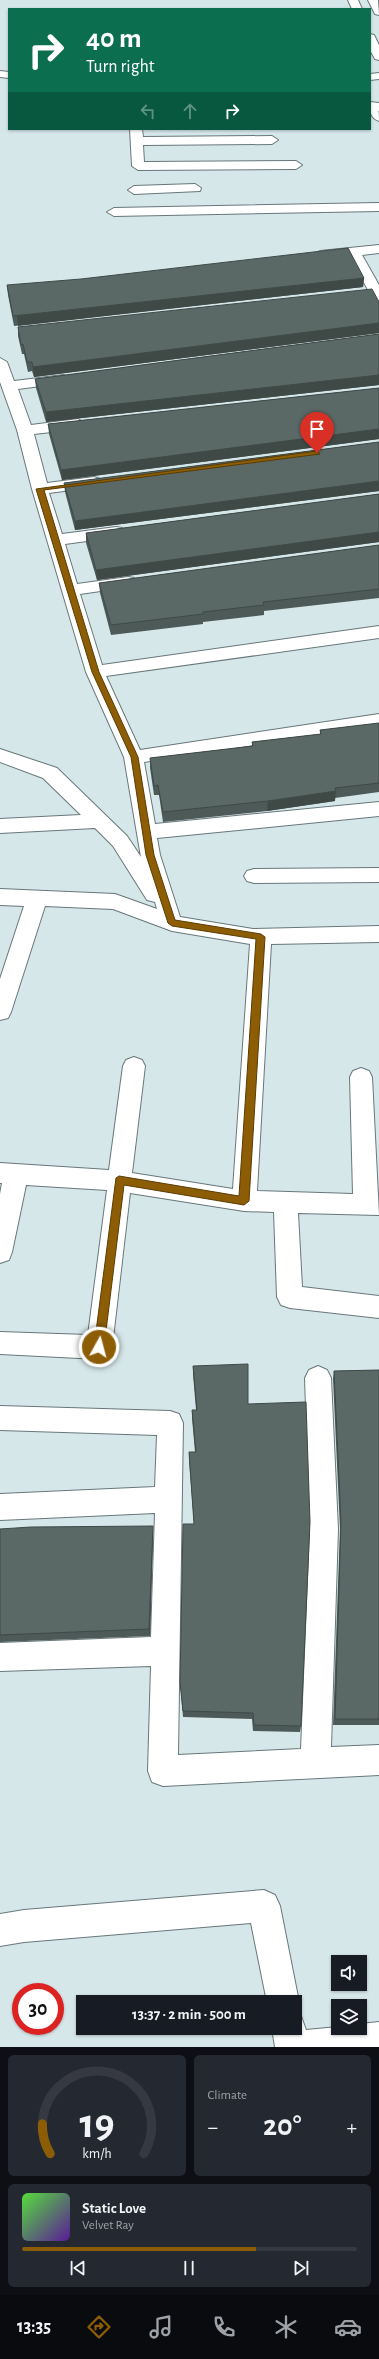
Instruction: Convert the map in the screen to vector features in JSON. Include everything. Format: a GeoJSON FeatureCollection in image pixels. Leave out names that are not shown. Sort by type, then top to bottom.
{"type":"FeatureCollection","features":[{"type":"Feature","properties":{"kind":"main road"},"geometry":{"type":"LineString","coordinates":[[373,0],[379,12]]}},
{"type":"Feature","properties":{"kind":"main road"},"geometry":{"type":"LineString","coordinates":[[371,38],[379,58]]}},
{"type":"Feature","properties":{"kind":"main road"},"geometry":{"type":"LineString","coordinates":[[371,107],[379,117]]}},
{"type":"Feature","properties":{"kind":"main road"},"geometry":{"type":"LineString","coordinates":[[272,140],[137,135],[138,166],[296,165]]}},
{"type":"Feature","properties":{"kind":"main road"},"geometry":{"type":"LineString","coordinates":[[193,166],[196,211]]}},
{"type":"Feature","properties":{"kind":"main road"},"geometry":{"type":"LineString","coordinates":[[134,190],[194,188]]}},
{"type":"Feature","properties":{"kind":"main road"},"geometry":{"type":"LineString","coordinates":[[114,212],[379,207]]}},
{"type":"Feature","properties":{"kind":"main road"},"geometry":{"type":"LineString","coordinates":[[306,256],[379,249]]}},
{"type":"Feature","properties":{"kind":"main road"},"geometry":{"type":"LineString","coordinates":[[353,251],[377,294]]}},
{"type":"Feature","properties":{"kind":"main road"},"geometry":{"type":"LineString","coordinates":[[359,293],[377,294]]}},
{"type":"Feature","properties":{"kind":"main road"},"geometry":{"type":"LineString","coordinates":[[0,362],[25,430],[40,489],[95,672],[134,757],[150,855],[172,923]]}},
{"type":"Feature","properties":{"kind":"main road"},"geometry":{"type":"LineString","coordinates":[[9,386],[80,377]]}},
{"type":"Feature","properties":{"kind":"main road"},"geometry":{"type":"LineString","coordinates":[[25,430],[96,422]]}},
{"type":"Feature","properties":{"kind":"main road"},"geometry":{"type":"LineString","coordinates":[[40,489],[111,480]]}},
{"type":"Feature","properties":{"kind":"main road"},"geometry":{"type":"LineString","coordinates":[[55,540],[134,530]]}},
{"type":"Feature","properties":{"kind":"main road"},"geometry":{"type":"LineString","coordinates":[[70,590],[142,580]]}},
{"type":"Feature","properties":{"kind":"main road"},"geometry":{"type":"LineString","coordinates":[[95,672],[379,632]]}},
{"type":"Feature","properties":{"kind":"main road"},"geometry":{"type":"LineString","coordinates":[[134,757],[379,720]]}},
{"type":"Feature","properties":{"kind":"main road"},"geometry":{"type":"LineString","coordinates":[[0,755],[50,772],[120,841],[172,923]]}},
{"type":"Feature","properties":{"kind":"main road"},"geometry":{"type":"LineString","coordinates":[[146,832],[379,809]]}},
{"type":"Feature","properties":{"kind":"main road"},"geometry":{"type":"LineString","coordinates":[[0,826],[100,821]]}},
{"type":"Feature","properties":{"kind":"main road"},"geometry":{"type":"LineString","coordinates":[[254,876],[379,875]]}},
{"type":"Feature","properties":{"kind":"main road"},"geometry":{"type":"LineString","coordinates":[[0,897],[115,902],[172,923],[261,937],[379,934]]}},
{"type":"Feature","properties":{"kind":"main road"},"geometry":{"type":"LineString","coordinates":[[0,1012],[37,898]]}},
{"type":"Feature","properties":{"kind":"main road"},"geometry":{"type":"LineString","coordinates":[[244,1201],[261,937]]}},
{"type":"Feature","properties":{"kind":"main road"},"geometry":{"type":"LineString","coordinates":[[0,1343],[99,1347],[134,1066]]}},
{"type":"Feature","properties":{"kind":"main road"},"geometry":{"type":"LineString","coordinates":[[0,1252],[8,1174],[119,1181],[244,1201],[372,1204],[361,1077]]}},
{"type":"Feature","properties":{"kind":"main road"},"geometry":{"type":"LineString","coordinates":[[286,1202],[290,1297],[379,1307]]}},
{"type":"Feature","properties":{"kind":"main road"},"geometry":{"type":"LineString","coordinates":[[315,1763],[324,1529],[318,1378]]}},
{"type":"Feature","properties":{"kind":"main road"},"geometry":{"type":"LineString","coordinates":[[0,1418],[170,1423],[164,1771],[379,1760]]}},
{"type":"Feature","properties":{"kind":"main road"},"geometry":{"type":"LineString","coordinates":[[0,1507],[169,1499]]}},
{"type":"Feature","properties":{"kind":"main road"},"geometry":{"type":"LineString","coordinates":[[0,1657],[166,1651]]}},
{"type":"Feature","properties":{"kind":"main road"},"geometry":{"type":"LineString","coordinates":[[0,1930],[24,1926],[264,1906],[282,1995]]}},
{"type":"Feature","properties":{"kind":"main road"},"geometry":{"type":"LineString","coordinates":[[290,2035],[292,2047]]}},
{"type":"Feature","properties":{"kind":"main road"},"geometry":{"type":"LineString","coordinates":[[302,2047],[379,2039]]}},
{"type":"Feature","properties":{"kind":"building"},"geometry":{"type":"Polygon","coordinates":[[[348,248],[364,278],[13,316],[7,285],[81,279],[348,248]]]}},
{"type":"Feature","properties":{"kind":"building"},"geometry":{"type":"Polygon","coordinates":[[[372,289],[379,302],[379,323],[33,367],[32,362],[27,362],[23,344],[21,345],[18,327],[372,289]]]}},
{"type":"Feature","properties":{"kind":"building"},"geometry":{"type":"Polygon","coordinates":[[[379,334],[379,375],[46,412],[35,379],[379,334]]]}},
{"type":"Feature","properties":{"kind":"building"},"geometry":{"type":"Polygon","coordinates":[[[379,388],[379,429],[61,470],[48,424],[379,388]]]}},
{"type":"Feature","properties":{"kind":"building"},"geometry":{"type":"Polygon","coordinates":[[[379,442],[379,481],[75,521],[64,483],[379,442]]]}},
{"type":"Feature","properties":{"kind":"building"},"geometry":{"type":"Polygon","coordinates":[[[379,494],[379,532],[96,570],[86,533],[379,494]]]}},
{"type":"Feature","properties":{"kind":"building"},"geometry":{"type":"Polygon","coordinates":[[[379,545],[379,589],[263,602],[264,605],[203,612],[203,614],[111,625],[99,583],[379,545]]]}},
{"type":"Feature","properties":{"kind":"building"},"geometry":{"type":"Polygon","coordinates":[[[379,723],[379,783],[335,788],[336,791],[268,801],[163,812],[158,785],[154,786],[150,758],[253,746],[252,742],[321,734],[320,730],[379,723]]]}},
{"type":"Feature","properties":{"kind":"building"},"geometry":{"type":"Polygon","coordinates":[[[248,1364],[248,1404],[306,1402],[310,1522],[301,1726],[254,1725],[253,1713],[183,1711],[180,1682],[183,1524],[194,1524],[189,1452],[196,1452],[192,1410],[197,1410],[193,1366],[248,1364]]]}},
{"type":"Feature","properties":{"kind":"building"},"geometry":{"type":"Polygon","coordinates":[[[379,1370],[379,1719],[335,1719],[341,1522],[334,1371],[379,1370]]]}},
{"type":"Feature","properties":{"kind":"building"},"geometry":{"type":"Polygon","coordinates":[[[153,1526],[149,1629],[0,1635],[0,1529],[31,1527],[153,1526]]]}},
{"type":"Feature","properties":{"kind":"route"},"geometry":{"type":"LineString","coordinates":[[99,1347],[119,1181],[244,1201],[261,937],[253,937],[172,923],[150,855],[134,757],[95,672],[40,489],[317,453]]}}]}
